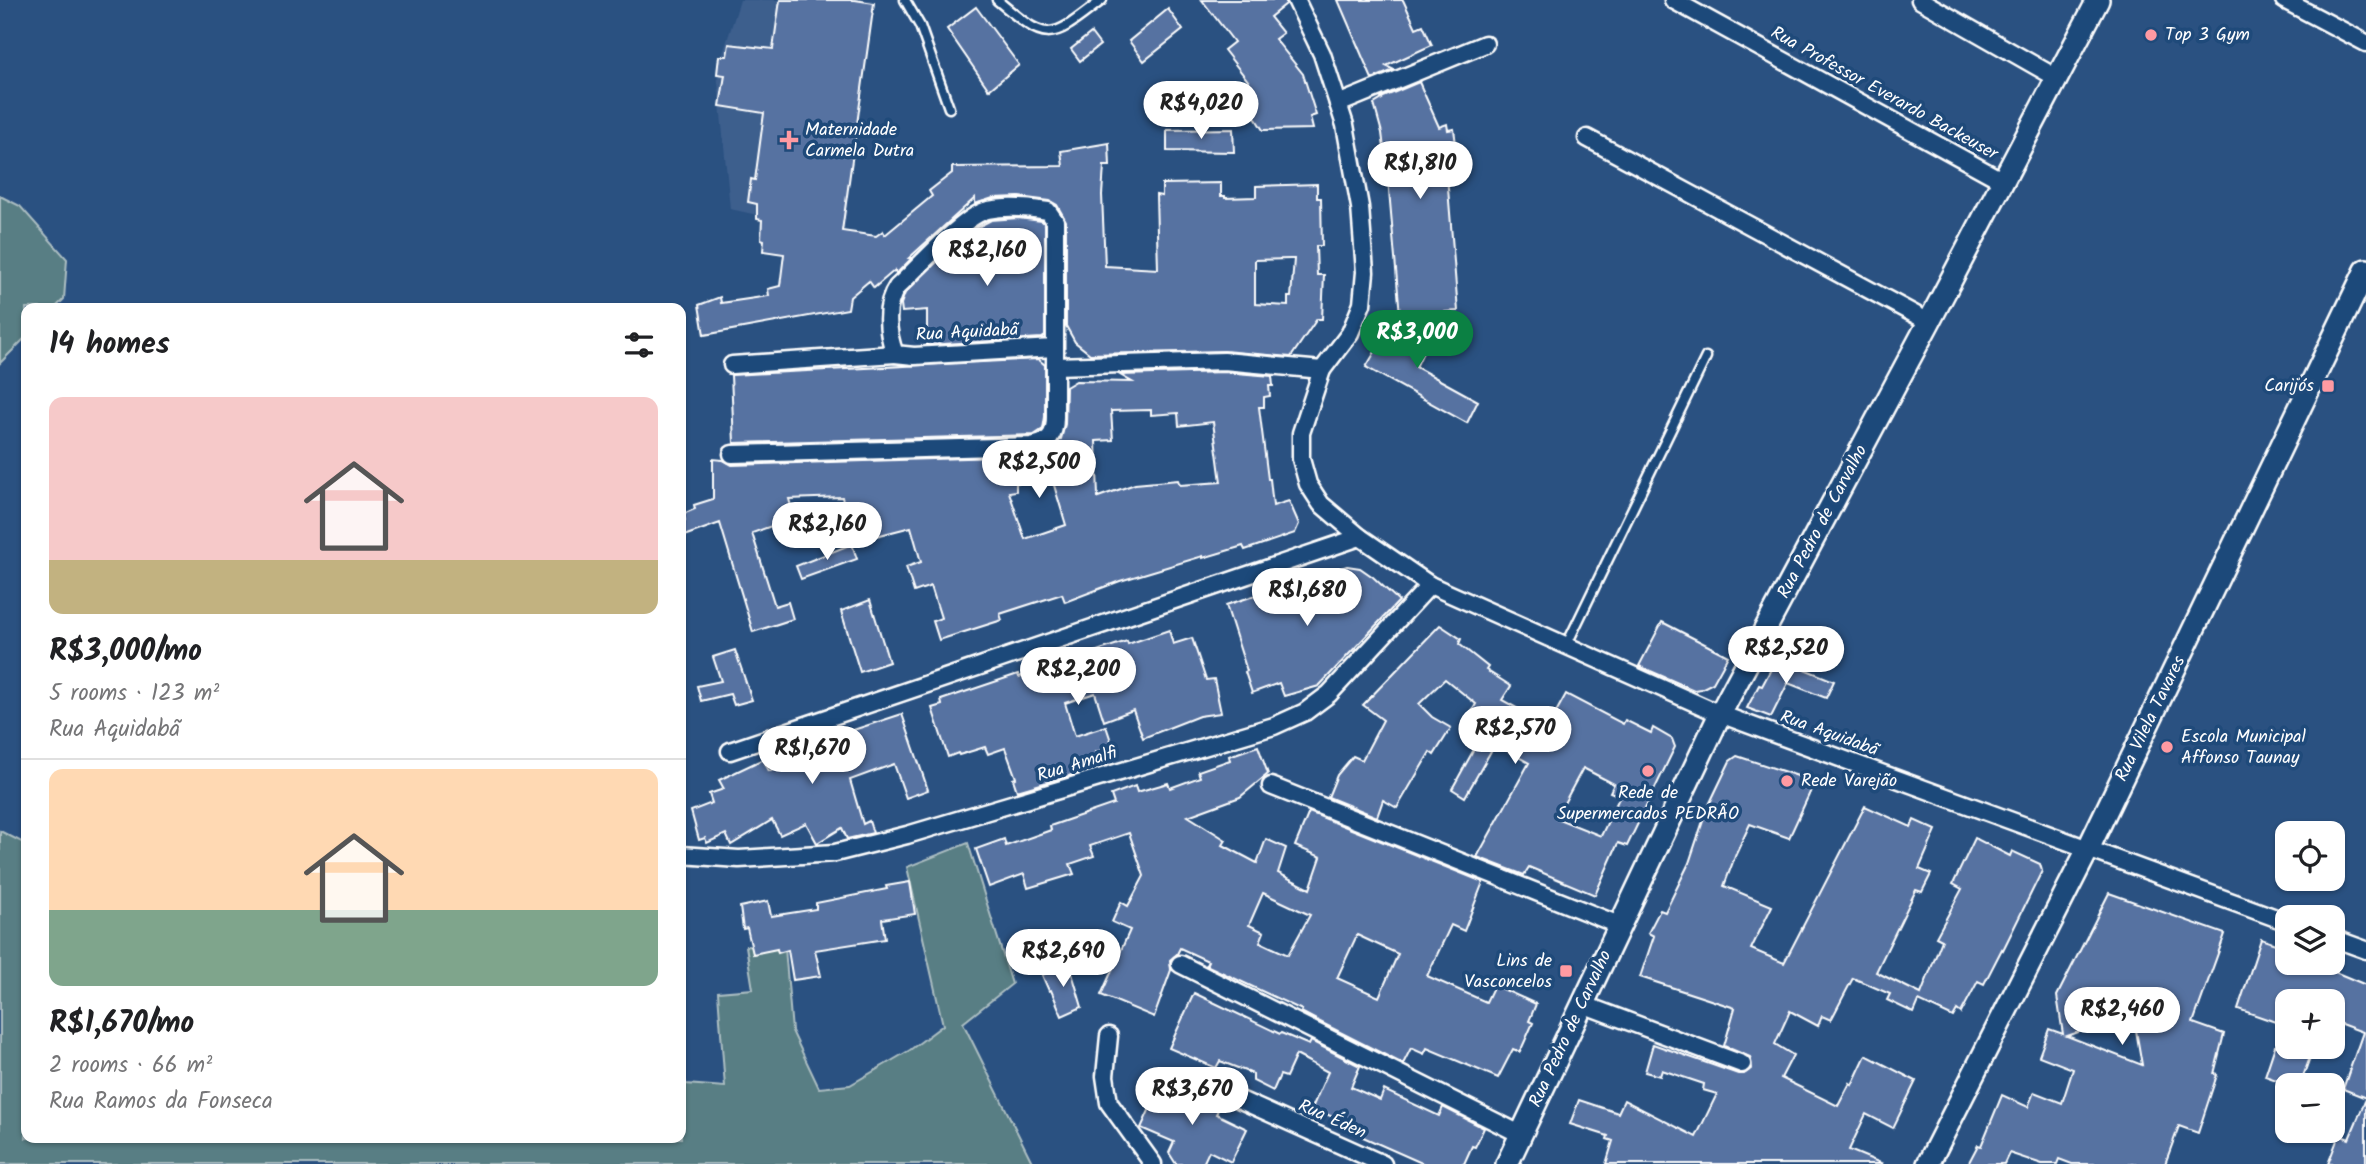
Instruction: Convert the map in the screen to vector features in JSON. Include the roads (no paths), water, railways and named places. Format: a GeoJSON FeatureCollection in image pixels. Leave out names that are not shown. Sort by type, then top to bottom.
{"type":"FeatureCollection","features":[{"type":"Feature","properties":{"kind":"street","name":"Rua Aquidabã"},"geometry":{"type":"LineString","coordinates":[[1296,0],[1322,54],[1345,125],[1360,207],[1365,272],[1362,303],[1350,333],[1322,370],[1301,433],[1301,459],[1308,484],[1321,504],[1360,537],[1430,585],[1720,714],[2275,918]]}},
{"type":"Feature","properties":{"kind":"street","name":"Rua Professor Everardo Backeuser"},"geometry":{"type":"LineString","coordinates":[[1673,0],[2003,181]]}},
{"type":"Feature","properties":{"kind":"street"},"geometry":{"type":"LineString","coordinates":[[1920,0],[2057,78]]}},
{"type":"Feature","properties":{"kind":"street","name":"Rua Pedro de Carvalho"},"geometry":{"type":"LineString","coordinates":[[1507,1164],[1720,714],[1930,322],[2098,0]]}},
{"type":"Feature","properties":{"kind":"street"},"geometry":{"type":"LineString","coordinates":[[2284,0],[2366,43]]}},
{"type":"Feature","properties":{"kind":"street"},"geometry":{"type":"LineString","coordinates":[[1338,103],[1485,44]]}},
{"type":"Feature","properties":{"kind":"street"},"geometry":{"type":"LineString","coordinates":[[1587,138],[1930,322]]}},
{"type":"Feature","properties":{"kind":"street","name":"Rua Aquidabã"},"geometry":{"type":"LineString","coordinates":[[732,454],[1040,445],[1051,437],[1055,428],[1055,221],[1048,211],[988,210],[974,216],[897,287],[890,297],[888,310],[895,354],[914,356],[1054,348]]}},
{"type":"Feature","properties":{"kind":"street","name":"Rua Vilela Tavares"},"geometry":{"type":"LineString","coordinates":[[1928,1164],[2088,849],[2366,270]]}},
{"type":"Feature","properties":{"kind":"street"},"geometry":{"type":"LineString","coordinates":[[732,365],[895,354]]}},
{"type":"Feature","properties":{"kind":"street"},"geometry":{"type":"LineString","coordinates":[[1055,366],[1224,361],[1322,370]]}},
{"type":"Feature","properties":{"kind":"street"},"geometry":{"type":"LineString","coordinates":[[730,751],[1360,537]]}},
{"type":"Feature","properties":{"kind":"street","name":"Rua Amalfi"},"geometry":{"type":"LineString","coordinates":[[686,855],[739,859],[835,853],[907,835],[1273,726],[1305,712],[1329,694],[1430,585]]}},
{"type":"Feature","properties":{"kind":"street"},"geometry":{"type":"LineString","coordinates":[[1272,786],[1619,925]]}},
{"type":"Feature","properties":{"kind":"street"},"geometry":{"type":"LineString","coordinates":[[2345,942],[2366,950]]}},
{"type":"Feature","properties":{"kind":"street"},"geometry":{"type":"LineString","coordinates":[[1180,964],[1522,1135]]}},
{"type":"Feature","properties":{"kind":"street"},"geometry":{"type":"LineString","coordinates":[[1583,1004],[1742,1064]]}},
{"type":"Feature","properties":{"kind":"street"},"geometry":{"type":"LineString","coordinates":[[1110,1036],[1105,1076],[1109,1103],[1153,1164]]}},
{"type":"Feature","properties":{"kind":"street","name":"Rua Éden"},"geometry":{"type":"LineString","coordinates":[[1227,1094],[1383,1164]]}},
{"type":"Feature","properties":{"kind":"lane"},"geometry":{"type":"LineString","coordinates":[[905,0],[920,26],[949,108]]}},
{"type":"Feature","properties":{"kind":"lane"},"geometry":{"type":"LineString","coordinates":[[997,0],[1028,26],[1047,34],[1062,29],[1102,0]]}},
{"type":"Feature","properties":{"kind":"lane"},"geometry":{"type":"LineString","coordinates":[[1566,646],[1706,357]]}},
{"type":"Feature","properties":{"kind":"place","name":"Top 3 Gym"},"geometry":{"type":"Point","coordinates":[2151,35]}},
{"type":"Feature","properties":{"kind":"place","name":"Maternidade Carmela Dutra"},"geometry":{"type":"Point","coordinates":[789,140]}},
{"type":"Feature","properties":{"kind":"place","name":"Carijós"},"geometry":{"type":"Point","coordinates":[2328,386]}},
{"type":"Feature","properties":{"kind":"place","name":"Escola Municipal Affonso Taunay"},"geometry":{"type":"Point","coordinates":[2167,747]}},
{"type":"Feature","properties":{"kind":"place","name":"Rede de Supermercados PEDRÃO"},"geometry":{"type":"Point","coordinates":[1648,771]}},
{"type":"Feature","properties":{"kind":"place","name":"Rede Varejão"},"geometry":{"type":"Point","coordinates":[1787,781]}},
{"type":"Feature","properties":{"kind":"place","name":"Lins de Vasconcelos"},"geometry":{"type":"Point","coordinates":[1566,971]}}]}
